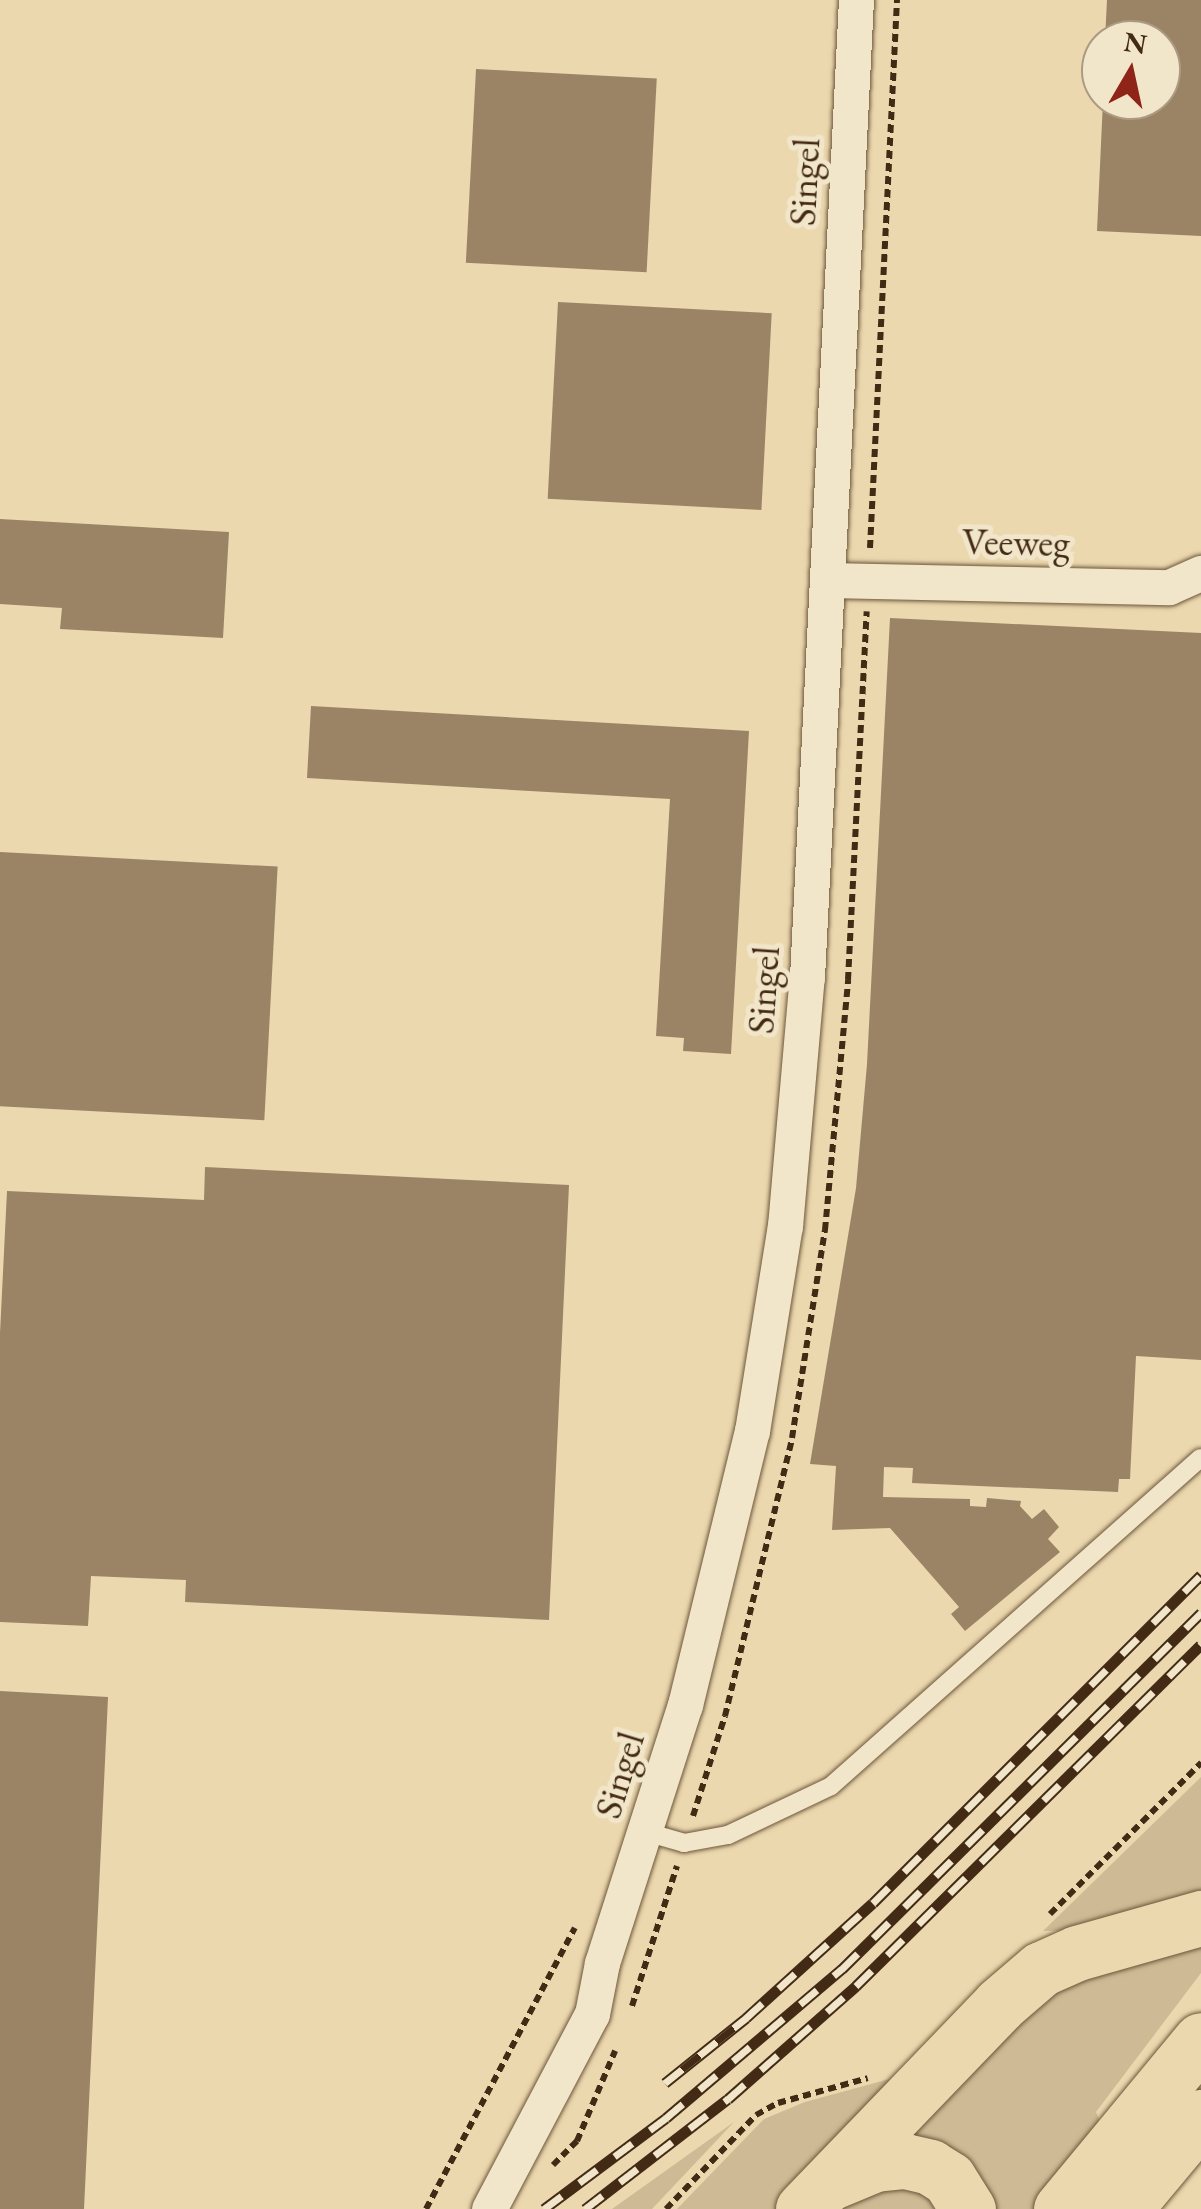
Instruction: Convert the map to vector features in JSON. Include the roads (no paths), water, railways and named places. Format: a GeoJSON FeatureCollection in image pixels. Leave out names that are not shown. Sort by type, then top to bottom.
{"type":"FeatureCollection","features":[{"type":"Feature","properties":{"kind":"highway"},"geometry":{"type":"LineString","coordinates":[[816,2196],[999,2005],[1041,1969],[1077,1953],[1201,1918]]}},
{"type":"Feature","properties":{"kind":"highway"},"geometry":{"type":"LineString","coordinates":[[1061,2209],[1201,2040]]}},
{"type":"Feature","properties":{"kind":"highway"},"geometry":{"type":"LineString","coordinates":[[1124,2209],[1201,2117]]}},
{"type":"Feature","properties":{"kind":"highway"},"geometry":{"type":"LineString","coordinates":[[816,2196],[875,2164],[905,2161],[949,2179],[968,2209]]}},
{"type":"Feature","properties":{"kind":"street","name":"Singel"},"geometry":{"type":"LineString","coordinates":[[489,2209],[592,2014],[602,1963],[686,1705],[752,1431],[784,1226],[807,977],[856,0]]}},
{"type":"Feature","properties":{"kind":"street","name":"Veeweg"},"geometry":{"type":"LineString","coordinates":[[828,580],[1169,587],[1201,574]]}},
{"type":"Feature","properties":{"kind":"street","name":"Singel"},"geometry":{"type":"LineString","coordinates":[[462,2209],[572,2008],[602,1963]]}},
{"type":"Feature","properties":{"kind":"lane"},"geometry":{"type":"LineString","coordinates":[[646,1832],[684,1843],[728,1835],[831,1786],[856,1768],[1201,1458]]}},
{"type":"Feature","properties":{"kind":"railway"},"geometry":{"type":"LineString","coordinates":[[665,2083],[746,2018],[873,1903],[1201,1575]]}},
{"type":"Feature","properties":{"kind":"railway"},"geometry":{"type":"LineString","coordinates":[[544,2209],[666,2118],[842,1969],[1201,1613]]}},
{"type":"Feature","properties":{"kind":"railway"},"geometry":{"type":"LineString","coordinates":[[585,2209],[728,2099],[856,1986],[1201,1645]]}}]}
